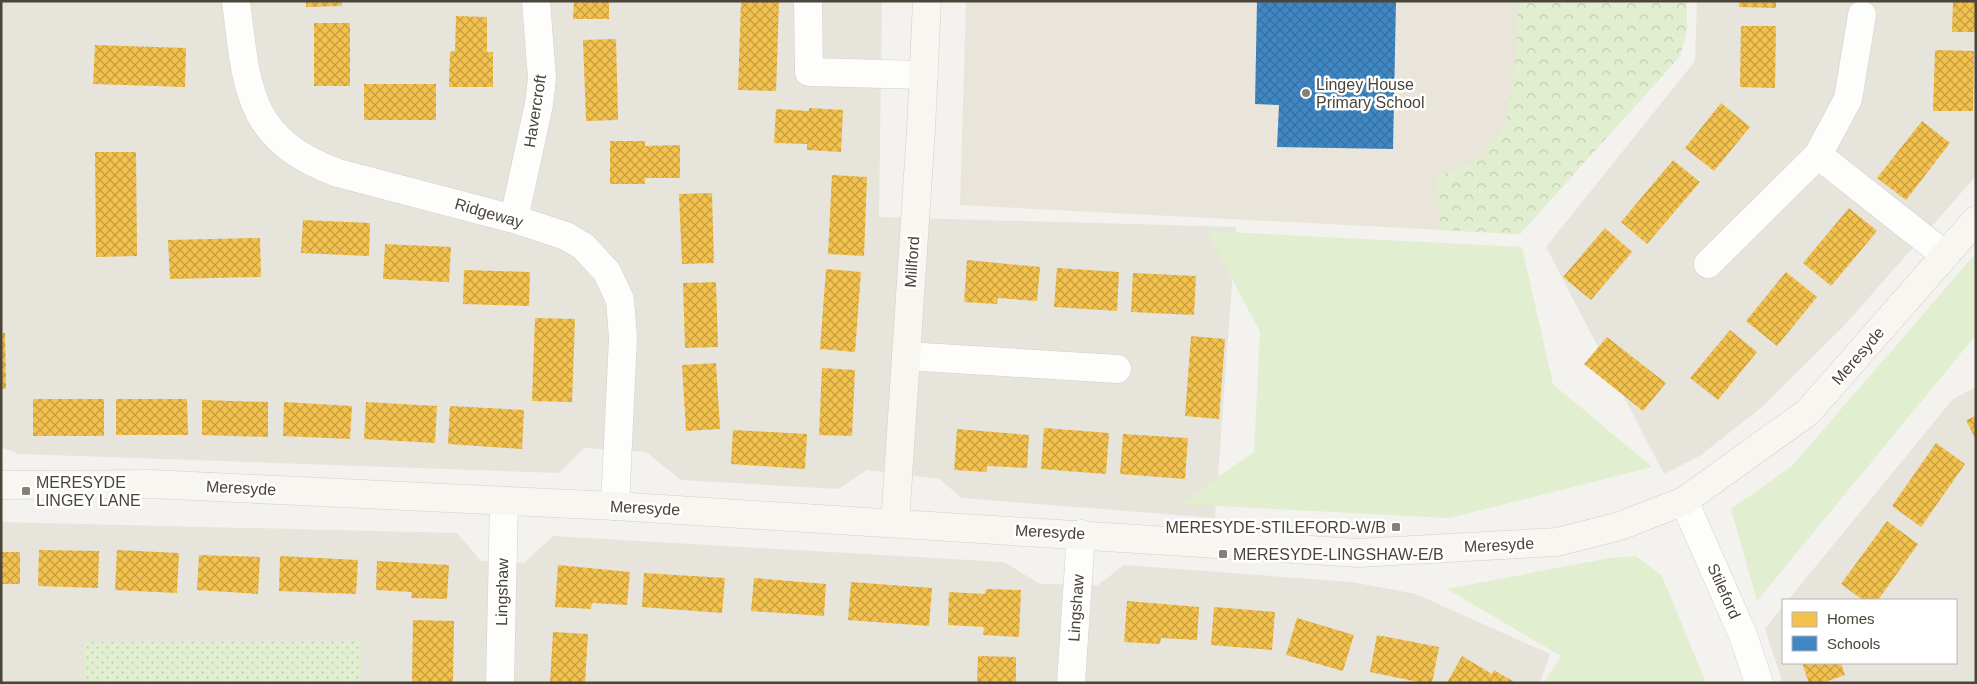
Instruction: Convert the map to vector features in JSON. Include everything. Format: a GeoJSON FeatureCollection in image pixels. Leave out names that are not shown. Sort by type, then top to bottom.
{"type":"FeatureCollection","features":[{"type":"Feature","properties":{"kind":"street","name":"Ridgeway"},"geometry":{"type":"LineString","coordinates":[[236,1],[244,61],[249,87],[256,106],[265,123],[294,153],[314,164],[338,173],[514,219],[566,236],[582,246],[607,272],[620,300],[623,338],[615,506]]}},
{"type":"Feature","properties":{"kind":"street","name":"Havercroft"},"geometry":{"type":"LineString","coordinates":[[514,219],[541,87],[540,42],[536,1]]}},
{"type":"Feature","properties":{"kind":"street"},"geometry":{"type":"LineString","coordinates":[[808,1],[809,72],[924,75]]}},
{"type":"Feature","properties":{"kind":"street","name":"Millford"},"geometry":{"type":"LineString","coordinates":[[895,523],[924,75],[927,1]]}},
{"type":"Feature","properties":{"kind":"street"},"geometry":{"type":"LineString","coordinates":[[1708,264],[1818,155],[1848,99],[1862,15]]}},
{"type":"Feature","properties":{"kind":"street"},"geometry":{"type":"LineString","coordinates":[[1818,155],[1945,256]]}},
{"type":"Feature","properties":{"kind":"street","name":"Meresyde"},"geometry":{"type":"LineString","coordinates":[[1,486],[151,484],[504,500],[1081,534],[1358,553],[1557,542],[1620,526],[1684,501],[1808,412],[1976,220]]}},
{"type":"Feature","properties":{"kind":"street"},"geometry":{"type":"LineString","coordinates":[[906,356],[1117,369]]}},
{"type":"Feature","properties":{"kind":"street","name":"Lingshaw"},"geometry":{"type":"LineString","coordinates":[[500,683],[504,500]]}},
{"type":"Feature","properties":{"kind":"street","name":"Stileford"},"geometry":{"type":"LineString","coordinates":[[1684,501],[1743,635],[1759,683]]}},
{"type":"Feature","properties":{"kind":"street","name":"Lingshaw"},"geometry":{"type":"LineString","coordinates":[[1071,683],[1081,534]]}},
{"type":"Feature","properties":{"kind":"shaded area"},"geometry":{"type":"Polygon","coordinates":[[[1,1],[882,1],[879,217],[1236,227],[1215,518],[961,498],[940,479],[867,470],[838,489],[681,480],[646,452],[584,448],[559,473],[19,454],[1,447],[1,1]]]}},
{"type":"Feature","properties":{"kind":"shaded area","name":"Lingey House Primary School"},"geometry":{"type":"Polygon","coordinates":[[[966,1],[1687,1],[1687,28],[1680,56],[1520,234],[960,205],[966,1]]]}},
{"type":"Feature","properties":{"kind":"shaded area"},"geometry":{"type":"Polygon","coordinates":[[[1697,1],[1976,1],[1976,176],[1842,328],[1762,407],[1701,455],[1664,474],[1546,247],[1695,61],[1697,1]]]}},
{"type":"Feature","properties":{"kind":"shaded area"},"geometry":{"type":"Polygon","coordinates":[[[1976,387],[1976,683],[1783,683],[1765,629],[1782,607],[1782,664],[1957,664],[1957,599],[1789,599],[1953,399],[1976,387]]]}},
{"type":"Feature","properties":{"kind":"shaded area"},"geometry":{"type":"Polygon","coordinates":[[[1,522],[457,533],[481,561],[524,563],[553,536],[1004,562],[1040,584],[1098,585],[1124,565],[1352,582],[1416,594],[1550,654],[1540,683],[1,683],[1,522]]]}},
{"type":"Feature","properties":{"kind":"green space"},"geometry":{"type":"Polygon","coordinates":[[[1518,1],[1687,1],[1687,28],[1680,56],[1520,234],[1440,230],[1436,178],[1483,157],[1506,122],[1517,52],[1518,1]]]}},
{"type":"Feature","properties":{"kind":"green space"},"geometry":{"type":"Polygon","coordinates":[[[1207,231],[1522,247],[1553,384],[1652,467],[1449,518],[1180,504],[1254,452],[1260,332],[1207,231]]]}},
{"type":"Feature","properties":{"kind":"green space"},"geometry":{"type":"Polygon","coordinates":[[[1976,253],[1976,335],[1757,601],[1731,509],[1792,466],[1976,253]]]}},
{"type":"Feature","properties":{"kind":"green space"},"geometry":{"type":"Polygon","coordinates":[[[1636,556],[1662,576],[1706,683],[1544,683],[1561,656],[1447,589],[1609,558],[1636,556]]]}},
{"type":"Feature","properties":{"kind":"green space"},"geometry":{"type":"Polygon","coordinates":[[[361,641],[361,683],[84,683],[84,642],[361,641]]]}},
{"type":"Feature","properties":{"kind":"building: Homes"},"geometry":{"type":"Polygon","coordinates":[[[306,1],[342,1],[342,6],[306,7],[306,1]]]}},
{"type":"Feature","properties":{"kind":"building: Homes"},"geometry":{"type":"Polygon","coordinates":[[[574,1],[609,1],[609,19],[573,19],[574,1]]]}},
{"type":"Feature","properties":{"kind":"building: Homes"},"geometry":{"type":"Polygon","coordinates":[[[741,1],[779,1],[776,91],[738,90],[741,1]]]}},
{"type":"Feature","properties":{"kind":"building: Homes"},"geometry":{"type":"Polygon","coordinates":[[[1739,1],[1776,1],[1776,8],[1739,7],[1739,1]]]}},
{"type":"Feature","properties":{"kind":"building: Homes"},"geometry":{"type":"Polygon","coordinates":[[[1953,1],[1976,1],[1976,32],[1952,32],[1953,1]]]}},
{"type":"Feature","properties":{"kind":"building: Homes"},"geometry":{"type":"Polygon","coordinates":[[[456,16],[487,17],[487,52],[493,52],[493,87],[449,87],[450,52],[455,51],[456,16]]]}},
{"type":"Feature","properties":{"kind":"building: Homes"},"geometry":{"type":"Polygon","coordinates":[[[314,23],[350,23],[350,86],[314,86],[314,23]]]}},
{"type":"Feature","properties":{"kind":"building: Homes"},"geometry":{"type":"Polygon","coordinates":[[[1741,26],[1776,26],[1775,88],[1740,87],[1741,26]]]}},
{"type":"Feature","properties":{"kind":"building: Homes"},"geometry":{"type":"Polygon","coordinates":[[[616,39],[618,120],[586,121],[583,40],[616,39]]]}},
{"type":"Feature","properties":{"kind":"building: Homes"},"geometry":{"type":"Polygon","coordinates":[[[95,45],[186,48],[185,87],[93,84],[95,45]]]}},
{"type":"Feature","properties":{"kind":"building: Homes"},"geometry":{"type":"Polygon","coordinates":[[[1935,50],[1974,51],[1973,111],[1933,111],[1935,50]]]}},
{"type":"Feature","properties":{"kind":"building: Homes"},"geometry":{"type":"Polygon","coordinates":[[[364,84],[436,84],[436,120],[364,120],[364,84]]]}},
{"type":"Feature","properties":{"kind":"building: Homes"},"geometry":{"type":"Polygon","coordinates":[[[1721,103],[1750,127],[1714,171],[1685,148],[1721,103]]]}},
{"type":"Feature","properties":{"kind":"building: Homes"},"geometry":{"type":"Polygon","coordinates":[[[809,108],[843,110],[841,152],[807,150],[807,144],[774,143],[776,109],[809,111],[809,108]]]}},
{"type":"Feature","properties":{"kind":"building: Homes"},"geometry":{"type":"Polygon","coordinates":[[[1922,121],[1950,143],[1906,200],[1877,178],[1922,121]]]}},
{"type":"Feature","properties":{"kind":"building: Homes"},"geometry":{"type":"Polygon","coordinates":[[[610,141],[645,141],[645,146],[680,145],[680,178],[645,178],[645,184],[610,184],[610,141]]]}},
{"type":"Feature","properties":{"kind":"building: Homes"},"geometry":{"type":"Polygon","coordinates":[[[95,152],[136,152],[137,256],[96,257],[95,152]]]}},
{"type":"Feature","properties":{"kind":"building: Homes"},"geometry":{"type":"Polygon","coordinates":[[[1673,160],[1700,182],[1647,244],[1621,222],[1673,160]]]}},
{"type":"Feature","properties":{"kind":"building: Homes"},"geometry":{"type":"Polygon","coordinates":[[[832,175],[867,177],[864,256],[828,254],[832,175]]]}},
{"type":"Feature","properties":{"kind":"building: Homes"},"geometry":{"type":"Polygon","coordinates":[[[712,193],[714,263],[682,264],[679,194],[712,193]]]}},
{"type":"Feature","properties":{"kind":"building: Homes"},"geometry":{"type":"Polygon","coordinates":[[[1849,208],[1877,231],[1831,286],[1803,263],[1849,208]]]}},
{"type":"Feature","properties":{"kind":"building: Homes"},"geometry":{"type":"Polygon","coordinates":[[[303,220],[370,223],[369,256],[301,253],[303,220]]]}},
{"type":"Feature","properties":{"kind":"building: Homes"},"geometry":{"type":"Polygon","coordinates":[[[1605,228],[1632,252],[1591,300],[1563,277],[1605,228]]]}},
{"type":"Feature","properties":{"kind":"building: Homes"},"geometry":{"type":"Polygon","coordinates":[[[260,238],[261,277],[170,279],[168,240],[260,238]]]}},
{"type":"Feature","properties":{"kind":"building: Homes"},"geometry":{"type":"Polygon","coordinates":[[[385,244],[451,247],[449,282],[383,279],[385,244]]]}},
{"type":"Feature","properties":{"kind":"building: Homes"},"geometry":{"type":"Polygon","coordinates":[[[967,260],[1040,267],[1037,301],[998,298],[997,304],[964,302],[967,260]]]}},
{"type":"Feature","properties":{"kind":"building: Homes"},"geometry":{"type":"Polygon","coordinates":[[[1057,268],[1119,272],[1117,311],[1054,307],[1057,268]]]}},
{"type":"Feature","properties":{"kind":"building: Homes"},"geometry":{"type":"Polygon","coordinates":[[[826,269],[861,272],[855,352],[820,349],[826,269]]]}},
{"type":"Feature","properties":{"kind":"building: Homes"},"geometry":{"type":"Polygon","coordinates":[[[464,270],[530,272],[529,306],[463,304],[464,270]]]}},
{"type":"Feature","properties":{"kind":"building: Homes"},"geometry":{"type":"Polygon","coordinates":[[[1786,272],[1817,297],[1777,346],[1746,321],[1786,272]]]}},
{"type":"Feature","properties":{"kind":"building: Homes"},"geometry":{"type":"Polygon","coordinates":[[[1133,273],[1196,276],[1194,315],[1131,312],[1133,273]]]}},
{"type":"Feature","properties":{"kind":"building: Homes"},"geometry":{"type":"Polygon","coordinates":[[[716,282],[718,347],[685,348],[683,283],[716,282]]]}},
{"type":"Feature","properties":{"kind":"building: Homes"},"geometry":{"type":"Polygon","coordinates":[[[535,318],[575,319],[572,402],[532,401],[535,318]]]}},
{"type":"Feature","properties":{"kind":"building: Homes"},"geometry":{"type":"Polygon","coordinates":[[[1730,330],[1757,352],[1718,400],[1690,378],[1730,330]]]}},
{"type":"Feature","properties":{"kind":"building: Homes"},"geometry":{"type":"Polygon","coordinates":[[[1,333],[5,333],[6,389],[1,389],[1,333]]]}},
{"type":"Feature","properties":{"kind":"building: Homes"},"geometry":{"type":"Polygon","coordinates":[[[1191,336],[1225,339],[1219,419],[1185,416],[1191,336]]]}},
{"type":"Feature","properties":{"kind":"building: Homes"},"geometry":{"type":"Polygon","coordinates":[[[1607,337],[1666,383],[1643,411],[1584,364],[1607,337]]]}},
{"type":"Feature","properties":{"kind":"building: Homes"},"geometry":{"type":"Polygon","coordinates":[[[716,363],[720,429],[686,431],[682,365],[716,363]]]}},
{"type":"Feature","properties":{"kind":"building: Homes"},"geometry":{"type":"Polygon","coordinates":[[[822,368],[855,370],[852,436],[819,435],[822,368]]]}},
{"type":"Feature","properties":{"kind":"building: Homes"},"geometry":{"type":"Polygon","coordinates":[[[33,399],[104,399],[104,436],[33,436],[33,399]]]}},
{"type":"Feature","properties":{"kind":"building: Homes"},"geometry":{"type":"Polygon","coordinates":[[[116,399],[187,399],[188,435],[116,435],[116,399]]]}},
{"type":"Feature","properties":{"kind":"building: Homes"},"geometry":{"type":"Polygon","coordinates":[[[202,400],[268,402],[268,437],[202,435],[202,400]]]}},
{"type":"Feature","properties":{"kind":"building: Homes"},"geometry":{"type":"Polygon","coordinates":[[[284,402],[352,406],[350,439],[283,436],[284,402]]]}},
{"type":"Feature","properties":{"kind":"building: Homes"},"geometry":{"type":"Polygon","coordinates":[[[366,402],[437,406],[435,443],[364,439],[366,402]]]}},
{"type":"Feature","properties":{"kind":"building: Homes"},"geometry":{"type":"Polygon","coordinates":[[[450,406],[524,410],[522,449],[448,444],[450,406]]]}},
{"type":"Feature","properties":{"kind":"building: Homes"},"geometry":{"type":"Polygon","coordinates":[[[1976,416],[1976,440],[1966,420],[1976,416]]]}},
{"type":"Feature","properties":{"kind":"building: Homes"},"geometry":{"type":"Polygon","coordinates":[[[1044,428],[1109,433],[1106,474],[1041,469],[1044,428]]]}},
{"type":"Feature","properties":{"kind":"building: Homes"},"geometry":{"type":"Polygon","coordinates":[[[957,429],[1029,435],[1027,468],[987,466],[987,472],[954,470],[957,429]]]}},
{"type":"Feature","properties":{"kind":"building: Homes"},"geometry":{"type":"Polygon","coordinates":[[[733,430],[807,434],[805,469],[731,464],[733,430]]]}},
{"type":"Feature","properties":{"kind":"building: Homes"},"geometry":{"type":"Polygon","coordinates":[[[1123,434],[1188,438],[1185,479],[1120,474],[1123,434]]]}},
{"type":"Feature","properties":{"kind":"building: Homes"},"geometry":{"type":"Polygon","coordinates":[[[1936,443],[1965,464],[1921,527],[1892,506],[1936,443]]]}},
{"type":"Feature","properties":{"kind":"building: Homes"},"geometry":{"type":"Polygon","coordinates":[[[1887,521],[1918,544],[1879,599],[1862,599],[1841,584],[1887,521]]]}},
{"type":"Feature","properties":{"kind":"building: Homes"},"geometry":{"type":"Polygon","coordinates":[[[39,550],[99,551],[98,588],[38,586],[39,550]]]}},
{"type":"Feature","properties":{"kind":"building: Homes"},"geometry":{"type":"Polygon","coordinates":[[[117,550],[179,553],[177,593],[115,590],[117,550]]]}},
{"type":"Feature","properties":{"kind":"building: Homes"},"geometry":{"type":"Polygon","coordinates":[[[1,552],[20,552],[20,584],[1,584],[1,552]]]}},
{"type":"Feature","properties":{"kind":"building: Homes"},"geometry":{"type":"Polygon","coordinates":[[[199,555],[260,557],[258,594],[197,590],[199,555]]]}},
{"type":"Feature","properties":{"kind":"building: Homes"},"geometry":{"type":"Polygon","coordinates":[[[280,556],[358,560],[356,594],[279,591],[280,556]]]}},
{"type":"Feature","properties":{"kind":"building: Homes"},"geometry":{"type":"Polygon","coordinates":[[[377,561],[449,565],[447,599],[411,598],[412,592],[376,590],[377,561]]]}},
{"type":"Feature","properties":{"kind":"building: Homes"},"geometry":{"type":"Polygon","coordinates":[[[558,565],[630,572],[627,605],[592,603],[591,609],[555,607],[558,565]]]}},
{"type":"Feature","properties":{"kind":"building: Homes"},"geometry":{"type":"Polygon","coordinates":[[[644,573],[725,578],[722,613],[642,607],[644,573]]]}},
{"type":"Feature","properties":{"kind":"building: Homes"},"geometry":{"type":"Polygon","coordinates":[[[754,578],[826,584],[824,616],[751,611],[754,578]]]}},
{"type":"Feature","properties":{"kind":"building: Homes"},"geometry":{"type":"Polygon","coordinates":[[[851,582],[932,588],[929,626],[848,620],[851,582]]]}},
{"type":"Feature","properties":{"kind":"building: Homes"},"geometry":{"type":"Polygon","coordinates":[[[986,589],[1021,590],[1019,637],[983,635],[984,627],[948,625],[949,592],[985,594],[986,589]]]}},
{"type":"Feature","properties":{"kind":"building: Homes"},"geometry":{"type":"Polygon","coordinates":[[[1127,601],[1199,607],[1197,640],[1161,638],[1160,644],[1124,642],[1127,601]]]}},
{"type":"Feature","properties":{"kind":"building: Homes"},"geometry":{"type":"Polygon","coordinates":[[[1214,607],[1275,612],[1272,650],[1211,645],[1214,607]]]}},
{"type":"Feature","properties":{"kind":"building: Homes"},"geometry":{"type":"Polygon","coordinates":[[[1297,618],[1354,635],[1343,671],[1286,655],[1297,618]]]}},
{"type":"Feature","properties":{"kind":"building: Homes"},"geometry":{"type":"Polygon","coordinates":[[[413,620],[454,621],[453,683],[412,683],[413,620]]]}},
{"type":"Feature","properties":{"kind":"building: Homes"},"geometry":{"type":"Polygon","coordinates":[[[553,632],[588,634],[585,683],[550,683],[553,632]]]}},
{"type":"Feature","properties":{"kind":"building: Homes"},"geometry":{"type":"Polygon","coordinates":[[[1377,635],[1439,647],[1432,683],[1423,683],[1370,672],[1377,635]]]}},
{"type":"Feature","properties":{"kind":"building: Homes"},"geometry":{"type":"Polygon","coordinates":[[[978,656],[1016,657],[1016,683],[977,683],[978,656]]]}},
{"type":"Feature","properties":{"kind":"building: Homes"},"geometry":{"type":"Polygon","coordinates":[[[1462,656],[1492,674],[1494,670],[1516,683],[1447,683],[1462,656]]]}},
{"type":"Feature","properties":{"kind":"building: Homes"},"geometry":{"type":"Polygon","coordinates":[[[1802,664],[1841,664],[1845,675],[1822,683],[1809,683],[1802,664]]]}},
{"type":"Feature","properties":{"kind":"building: Schools"},"geometry":{"type":"Polygon","coordinates":[[[1257,1],[1396,1],[1393,149],[1277,147],[1279,105],[1255,104],[1257,1]]]}},
{"type":"Feature","properties":{"kind":"place","name":"Lingey House Primary School"},"geometry":{"type":"Point","coordinates":[1306,93]}},
{"type":"Feature","properties":{"kind":"place","name":"MERESYDE LINGEY LANE"},"geometry":{"type":"Point","coordinates":[26,491]}},
{"type":"Feature","properties":{"kind":"place","name":"MERESYDE-STILEFORD-W/B"},"geometry":{"type":"Point","coordinates":[1396,527]}},
{"type":"Feature","properties":{"kind":"place","name":"MERESYDE-LINGSHAW-E/B"},"geometry":{"type":"Point","coordinates":[1223,554]}}]}
